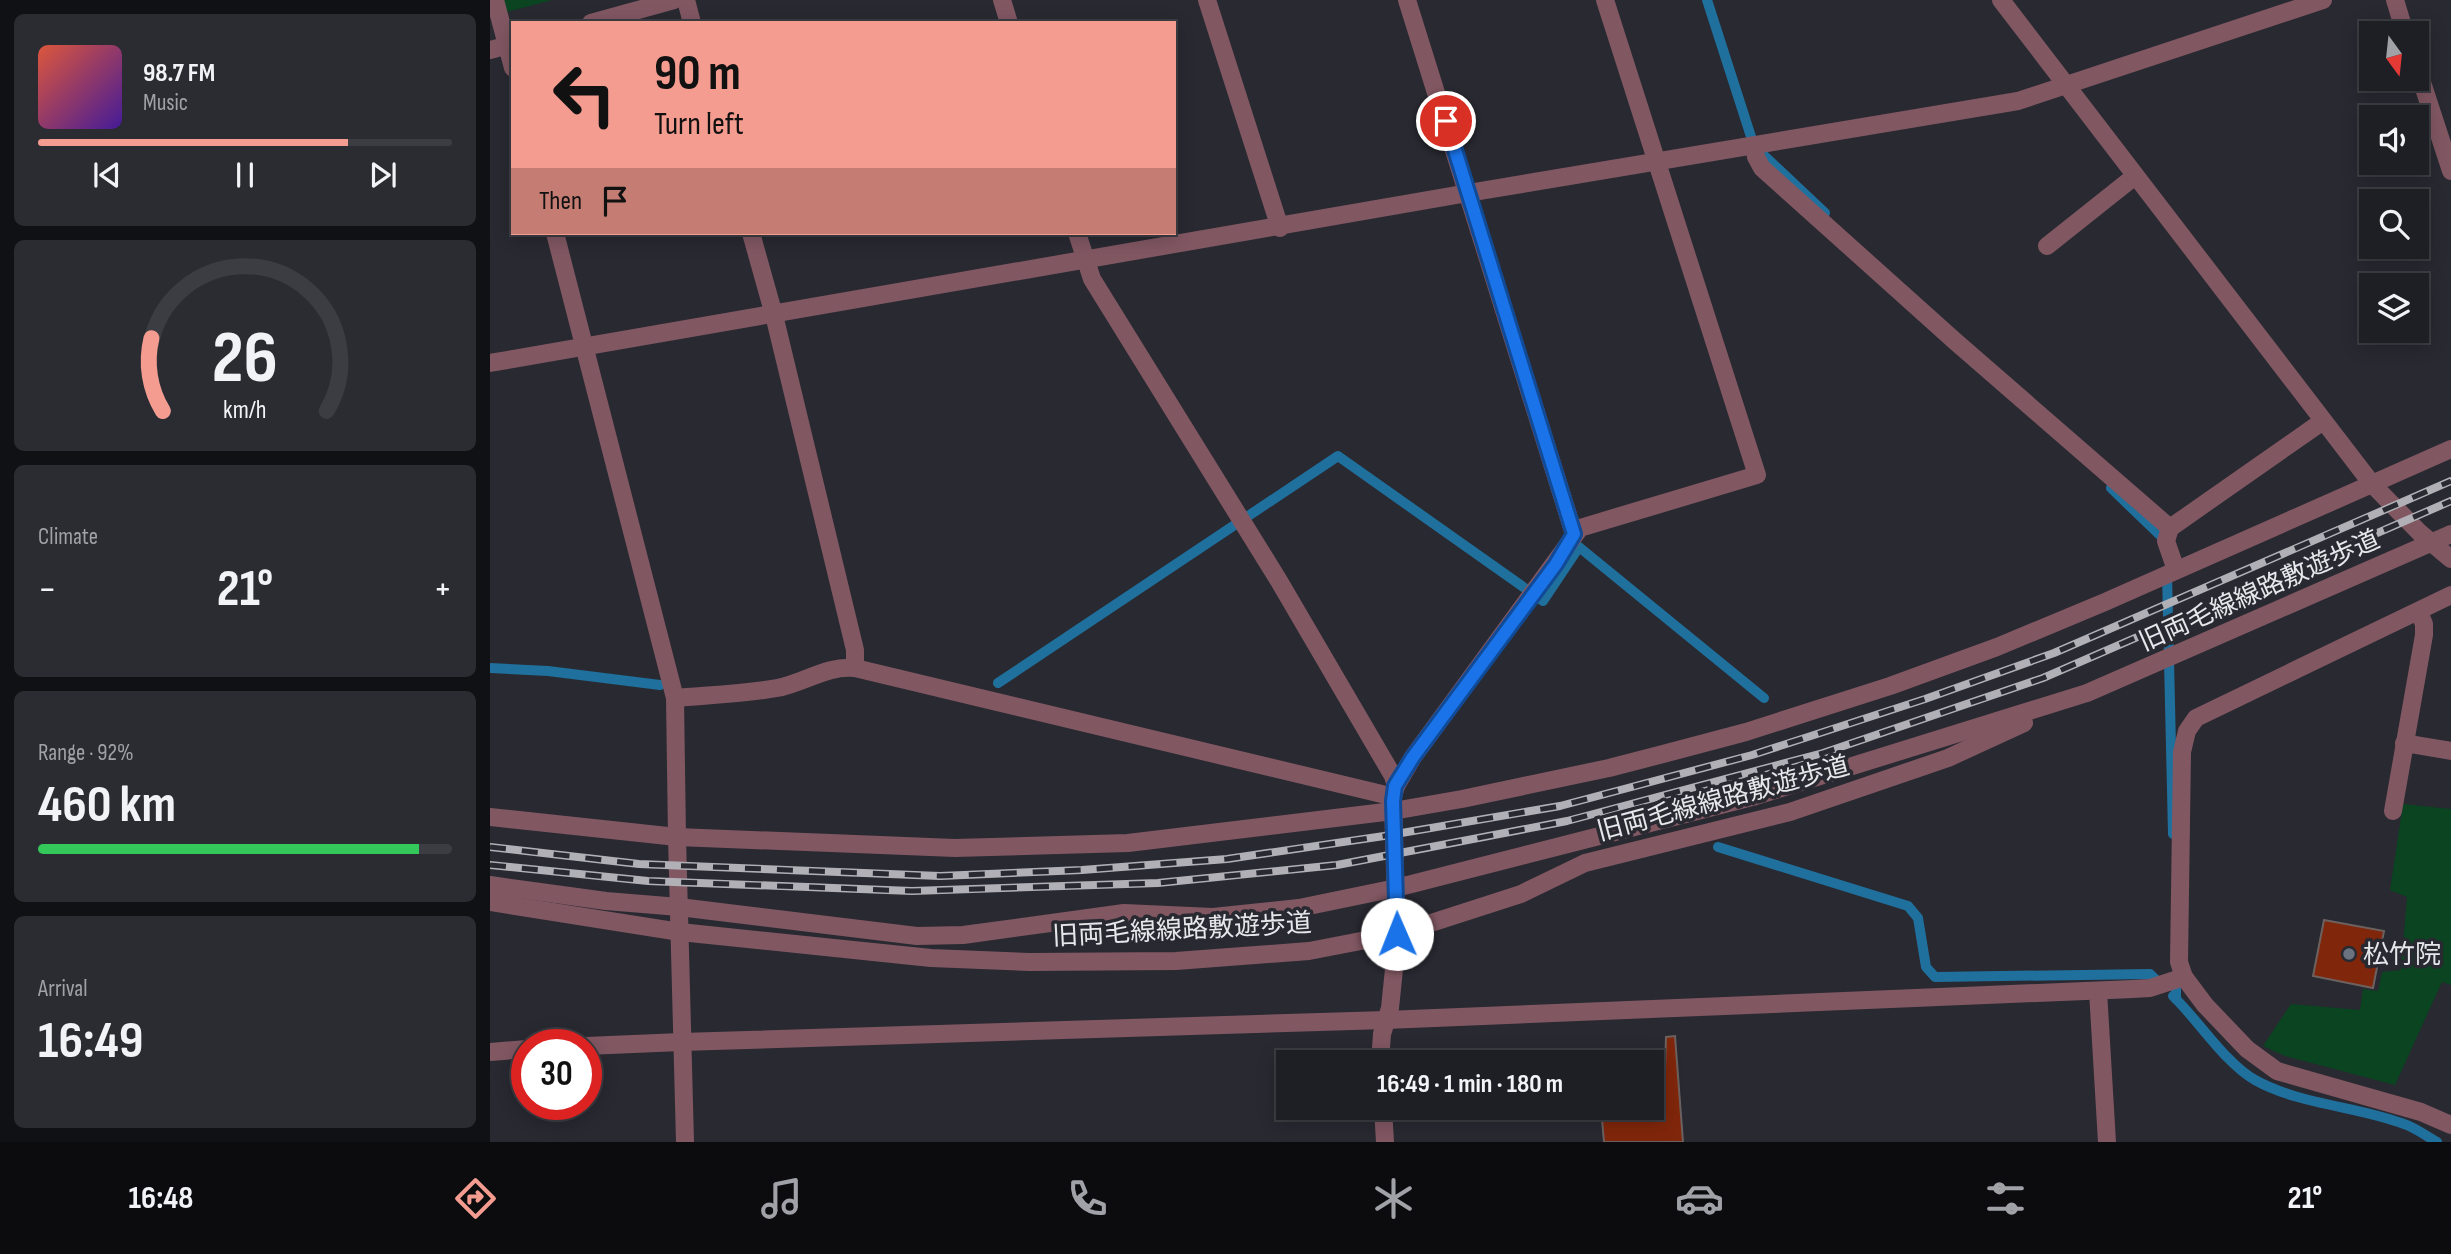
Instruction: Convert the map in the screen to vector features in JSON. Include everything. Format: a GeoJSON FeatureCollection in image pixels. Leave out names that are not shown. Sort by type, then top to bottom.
{"type":"FeatureCollection","features":[{"type":"Feature","properties":{"kind":"street"},"geometry":{"type":"LineString","coordinates":[[495,0],[503,47],[511,64]]}},
{"type":"Feature","properties":{"kind":"street"},"geometry":{"type":"LineString","coordinates":[[598,21],[674,0]]}},
{"type":"Feature","properties":{"kind":"street"},"geometry":{"type":"LineString","coordinates":[[686,0],[691,21]]}},
{"type":"Feature","properties":{"kind":"street"},"geometry":{"type":"LineString","coordinates":[[1002,0],[1008,21]]}},
{"type":"Feature","properties":{"kind":"street"},"geometry":{"type":"LineString","coordinates":[[1207,0],[1280,228]]}},
{"type":"Feature","properties":{"kind":"street"},"geometry":{"type":"LineString","coordinates":[[1407,0],[1574,534]]}},
{"type":"Feature","properties":{"kind":"street"},"geometry":{"type":"LineString","coordinates":[[1394,799],[1413,757],[1580,528],[1757,475],[1605,0]]}},
{"type":"Feature","properties":{"kind":"street"},"geometry":{"type":"LineString","coordinates":[[2000,0],[2372,484],[2451,559]]}},
{"type":"Feature","properties":{"kind":"street"},"geometry":{"type":"LineString","coordinates":[[490,363],[1280,228],[1468,193],[2018,101],[2323,0]]}},
{"type":"Feature","properties":{"kind":"street"},"geometry":{"type":"LineString","coordinates":[[2395,0],[2402,21]]}},
{"type":"Feature","properties":{"kind":"street"},"geometry":{"type":"LineString","coordinates":[[2425,91],[2451,172]]}},
{"type":"Feature","properties":{"kind":"street"},"geometry":{"type":"LineString","coordinates":[[1754,146],[1762,168],[1945,333],[2170,528]]}},
{"type":"Feature","properties":{"kind":"street"},"geometry":{"type":"LineString","coordinates":[[2047,246],[2135,176]]}},
{"type":"Feature","properties":{"kind":"street"},"geometry":{"type":"LineString","coordinates":[[555,235],[675,698],[685,1142]]}},
{"type":"Feature","properties":{"kind":"street"},"geometry":{"type":"LineString","coordinates":[[752,235],[774,315],[855,650],[855,668]]}},
{"type":"Feature","properties":{"kind":"street"},"geometry":{"type":"LineString","coordinates":[[1078,235],[1092,279],[1279,581],[1393,776],[1397,934],[1390,1008],[1382,1050]]}},
{"type":"Feature","properties":{"kind":"street"},"geometry":{"type":"LineString","coordinates":[[2176,570],[2166,541],[2170,528],[2323,421]]}},
{"type":"Feature","properties":{"kind":"street"},"geometry":{"type":"LineString","coordinates":[[490,817],[677,836],[955,848],[1128,843],[1394,799],[1609,768],[1802,715],[1997,647],[2451,449]]}},
{"type":"Feature","properties":{"kind":"street","name":"旧両毛線線路敷遊歩道"},"geometry":{"type":"LineString","coordinates":[[490,902],[680,932],[931,958],[1029,962],[1176,961],[1309,951],[1397,934],[1521,894],[1585,863],[1790,812],[1948,758],[2087,693],[2451,534]]}},
{"type":"Feature","properties":{"kind":"street"},"geometry":{"type":"LineString","coordinates":[[2451,596],[2196,718],[2187,731],[2182,752],[2179,962],[2183,977],[2205,1005],[2247,1049],[2277,1071],[2421,1112],[2451,1125]]}},
{"type":"Feature","properties":{"kind":"street"},"geometry":{"type":"LineString","coordinates":[[2393,811],[2424,635],[2424,624],[2419,612]]}},
{"type":"Feature","properties":{"kind":"street"},"geometry":{"type":"LineString","coordinates":[[675,698],[776,688],[830,670],[855,668],[1373,791],[1394,799]]}},
{"type":"Feature","properties":{"kind":"street","name":"旧両毛線線路敷遊歩道"},"geometry":{"type":"LineString","coordinates":[[490,885],[606,901],[679,907],[917,936],[963,935],[1124,913],[1213,917],[1299,908],[1396,888],[1756,796],[2087,693]]}},
{"type":"Feature","properties":{"kind":"street"},"geometry":{"type":"LineString","coordinates":[[2404,743],[2451,751]]}},
{"type":"Feature","properties":{"kind":"street"},"geometry":{"type":"LineString","coordinates":[[602,1045],[1386,1020],[2098,991],[2150,988],[2183,977]]}},
{"type":"Feature","properties":{"kind":"street"},"geometry":{"type":"LineString","coordinates":[[2098,991],[2107,1142]]}},
{"type":"Feature","properties":{"kind":"street"},"geometry":{"type":"LineString","coordinates":[[490,1052],[511,1050]]}},
{"type":"Feature","properties":{"kind":"street"},"geometry":{"type":"LineString","coordinates":[[1384,1120],[1385,1142]]}},
{"type":"Feature","properties":{"kind":"green space"},"geometry":{"type":"Polygon","coordinates":[[[499,0],[552,0],[503,13],[499,0]]]}},
{"type":"Feature","properties":{"kind":"green space"},"geometry":{"type":"Polygon","coordinates":[[[2403,804],[2451,809],[2451,985],[2442,982],[2395,1085],[2285,1056],[2263,1046],[2291,1004],[2360,1010],[2363,989],[2378,991],[2382,972],[2401,970],[2407,897],[2390,890],[2403,804]]]}},
{"type":"Feature","properties":{"kind":"building","name":"松竹院"},"geometry":{"type":"Polygon","coordinates":[[[2324,920],[2384,931],[2373,988],[2313,976],[2324,920]]]}},
{"type":"Feature","properties":{"kind":"building"},"geometry":{"type":"Polygon","coordinates":[[[1675,1036],[1683,1142],[1604,1142],[1602,1120],[1664,1120],[1666,1037],[1675,1036]]]}},
{"type":"Feature","properties":{"kind":"waterway"},"geometry":{"type":"LineString","coordinates":[[1707,0],[1754,146],[1825,213]]}},
{"type":"Feature","properties":{"kind":"waterway"},"geometry":{"type":"LineString","coordinates":[[998,683],[1338,456],[1543,601],[1579,547],[1764,698]]}},
{"type":"Feature","properties":{"kind":"waterway"},"geometry":{"type":"LineString","coordinates":[[2111,488],[2166,541],[2166,544]]}},
{"type":"Feature","properties":{"kind":"waterway"},"geometry":{"type":"LineString","coordinates":[[2167,573],[2173,834]]}},
{"type":"Feature","properties":{"kind":"waterway"},"geometry":{"type":"LineString","coordinates":[[490,668],[548,671],[660,685]]}},
{"type":"Feature","properties":{"kind":"waterway"},"geometry":{"type":"LineString","coordinates":[[1718,847],[1908,906],[1918,918],[1926,967],[1935,977],[2150,974],[2162,986]]}},
{"type":"Feature","properties":{"kind":"waterway"},"geometry":{"type":"LineString","coordinates":[[2176,979],[2176,999]]}},
{"type":"Feature","properties":{"kind":"waterway"},"geometry":{"type":"LineString","coordinates":[[2173,996],[2233,1064],[2255,1080],[2291,1095],[2404,1124],[2437,1142]]}},
{"type":"Feature","properties":{"kind":"railway"},"geometry":{"type":"LineString","coordinates":[[490,847],[639,864],[940,876],[1082,870],[1227,859],[1560,806],[1752,755],[1925,699],[2054,653],[2451,481]]}},
{"type":"Feature","properties":{"kind":"railway"},"geometry":{"type":"LineString","coordinates":[[490,865],[648,881],[912,891],[1158,883],[1337,865],[1567,821],[1823,753],[2043,678],[2451,501]]}},
{"type":"Feature","properties":{"kind":"place","name":"松竹院"},"geometry":{"type":"Point","coordinates":[2349,954]}},
{"type":"Feature","properties":{"kind":"route"},"geometry":{"type":"LineString","coordinates":[[1397,934],[1393,811],[1395,786],[1413,757],[1556,564],[1574,534],[1446,121]]}}]}
